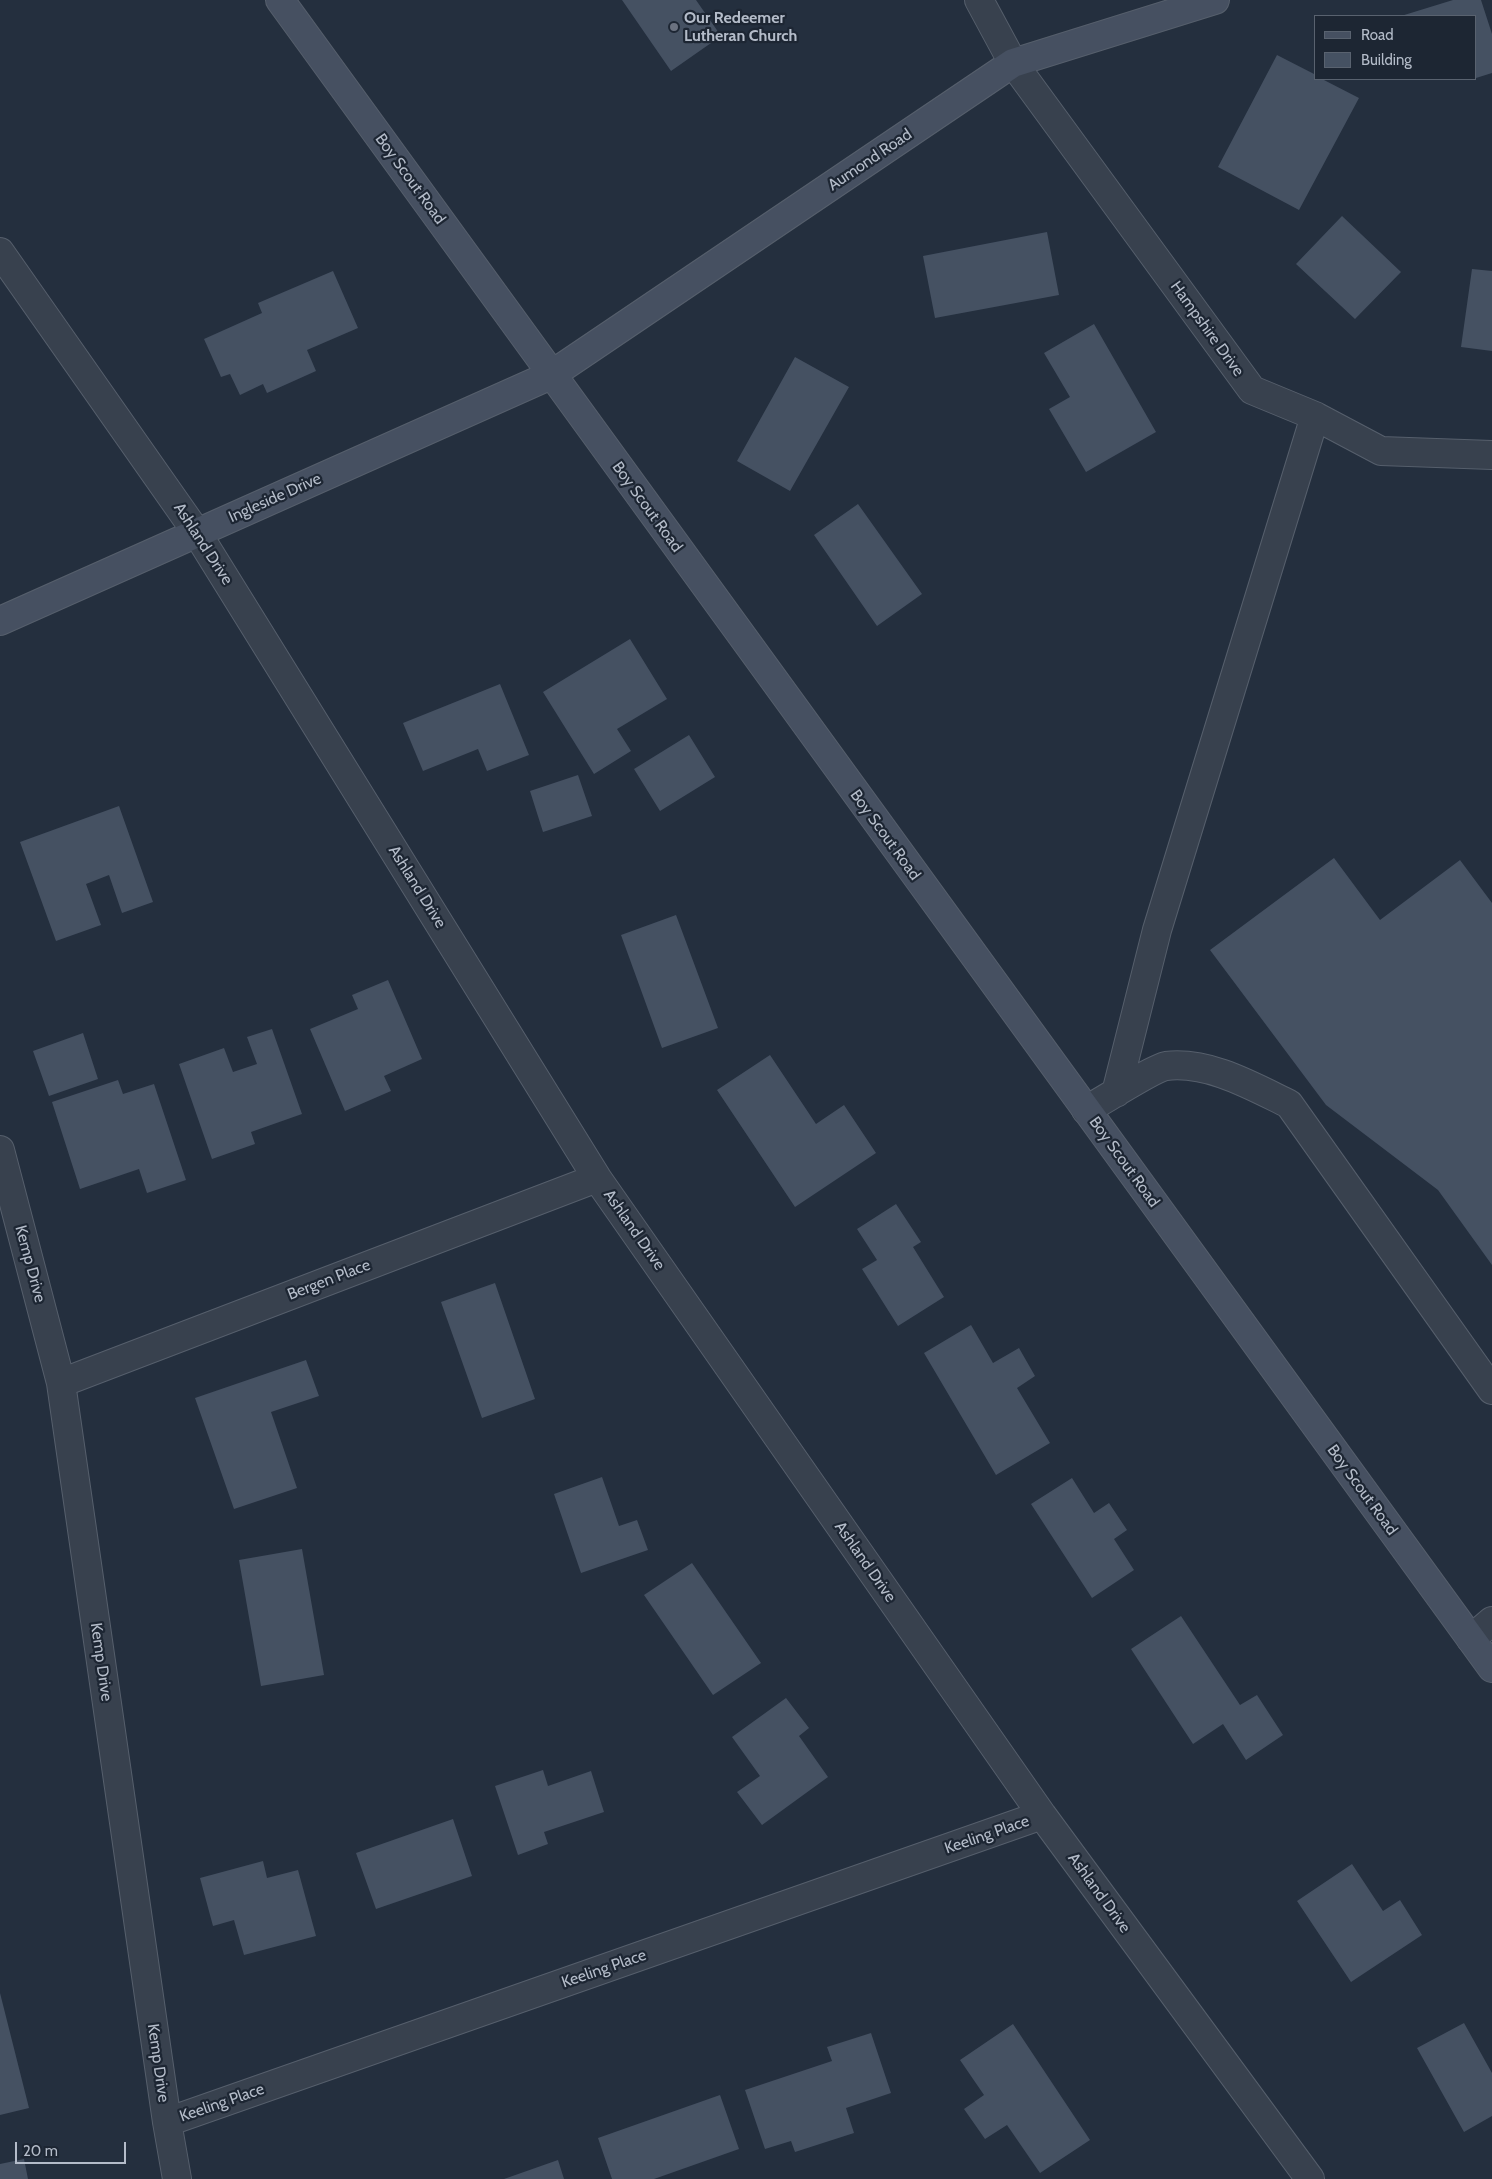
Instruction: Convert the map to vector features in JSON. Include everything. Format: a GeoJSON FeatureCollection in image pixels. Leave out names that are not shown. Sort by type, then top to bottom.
{"type":"FeatureCollection","features":[{"type":"Feature","properties":{"kind":"street","name":"Boy Scout Road"},"geometry":{"type":"LineString","coordinates":[[280,0],[1492,1668]]}},
{"type":"Feature","properties":{"kind":"street","name":"Hampshire Drive"},"geometry":{"type":"LineString","coordinates":[[979,0],[1013,63],[1252,390],[1315,416],[1381,451],[1492,455]]}},
{"type":"Feature","properties":{"kind":"street","name":"Aumond Road"},"geometry":{"type":"LineString","coordinates":[[551,375],[1013,63],[1215,0]]}},
{"type":"Feature","properties":{"kind":"street","name":"Ashland Drive"},"geometry":{"type":"LineString","coordinates":[[0,252],[197,533],[597,1178],[1042,1815],[1310,2179]]}},
{"type":"Feature","properties":{"kind":"street","name":"Ingleside Drive"},"geometry":{"type":"LineString","coordinates":[[0,622],[551,375]]}},
{"type":"Feature","properties":{"kind":"street"},"geometry":{"type":"LineString","coordinates":[[1116,1093],[1157,930],[1315,416]]}},
{"type":"Feature","properties":{"kind":"street"},"geometry":{"type":"LineString","coordinates":[[1086,1110],[1165,1066],[1196,1066],[1239,1080],[1289,1104],[1492,1390]]}},
{"type":"Feature","properties":{"kind":"street","name":"Kemp Drive"},"geometry":{"type":"LineString","coordinates":[[0,1150],[61,1383],[167,2122],[177,2179]]}},
{"type":"Feature","properties":{"kind":"street","name":"Bergen Place"},"geometry":{"type":"LineString","coordinates":[[61,1383],[597,1178]]}},
{"type":"Feature","properties":{"kind":"street"},"geometry":{"type":"LineString","coordinates":[[1471,1639],[1492,1621]]}},
{"type":"Feature","properties":{"kind":"street","name":"Keeling Place"},"geometry":{"type":"LineString","coordinates":[[167,2122],[1042,1815]]}},
{"type":"Feature","properties":{"kind":"building"},"geometry":{"type":"Polygon","coordinates":[[[622,0],[696,0],[721,36],[671,71],[622,0]]]}},
{"type":"Feature","properties":{"kind":"building"},"geometry":{"type":"Polygon","coordinates":[[[1453,0],[1481,0],[1492,34],[1492,73],[1477,78],[1477,15],[1404,15],[1453,0]]]}},
{"type":"Feature","properties":{"kind":"building"},"geometry":{"type":"Polygon","coordinates":[[[1277,55],[1314,74],[1314,80],[1324,80],[1359,98],[1299,210],[1218,167],[1277,55]]]}},
{"type":"Feature","properties":{"kind":"building"},"geometry":{"type":"Polygon","coordinates":[[[1342,216],[1401,272],[1355,319],[1296,264],[1342,216]]]}},
{"type":"Feature","properties":{"kind":"building"},"geometry":{"type":"Polygon","coordinates":[[[1047,232],[1059,295],[935,318],[923,256],[1047,232]]]}},
{"type":"Feature","properties":{"kind":"building"},"geometry":{"type":"Polygon","coordinates":[[[1472,269],[1492,271],[1492,351],[1461,347],[1472,269]]]}},
{"type":"Feature","properties":{"kind":"building"},"geometry":{"type":"Polygon","coordinates":[[[333,271],[358,328],[307,350],[316,371],[267,393],[263,384],[240,395],[230,374],[221,377],[204,339],[262,313],[258,303],[333,271]]]}},
{"type":"Feature","properties":{"kind":"building"},"geometry":{"type":"Polygon","coordinates":[[[1094,324],[1156,432],[1086,472],[1049,409],[1070,397],[1044,353],[1094,324]]]}},
{"type":"Feature","properties":{"kind":"building"},"geometry":{"type":"Polygon","coordinates":[[[795,357],[849,387],[790,491],[737,461],[795,357]]]}},
{"type":"Feature","properties":{"kind":"building"},"geometry":{"type":"Polygon","coordinates":[[[858,504],[922,594],[877,626],[814,535],[858,504]]]}},
{"type":"Feature","properties":{"kind":"building"},"geometry":{"type":"Polygon","coordinates":[[[630,639],[667,699],[617,729],[631,751],[594,774],[543,692],[630,639]]]}},
{"type":"Feature","properties":{"kind":"building"},"geometry":{"type":"Polygon","coordinates":[[[500,684],[529,755],[487,771],[478,749],[423,771],[403,723],[500,684]]]}},
{"type":"Feature","properties":{"kind":"building"},"geometry":{"type":"Polygon","coordinates":[[[689,735],[715,777],[660,811],[634,769],[689,735]]]}},
{"type":"Feature","properties":{"kind":"building"},"geometry":{"type":"Polygon","coordinates":[[[578,775],[592,816],[543,832],[530,791],[578,775]]]}},
{"type":"Feature","properties":{"kind":"building"},"geometry":{"type":"Polygon","coordinates":[[[119,806],[153,902],[122,913],[109,875],[86,884],[101,925],[56,941],[20,842],[119,806]]]}},
{"type":"Feature","properties":{"kind":"building"},"geometry":{"type":"Polygon","coordinates":[[[1334,858],[1380,920],[1460,860],[1492,903],[1492,1265],[1438,1190],[1326,1105],[1210,950],[1334,858]]]}},
{"type":"Feature","properties":{"kind":"building"},"geometry":{"type":"Polygon","coordinates":[[[676,915],[718,1028],[662,1048],[621,935],[676,915]]]}},
{"type":"Feature","properties":{"kind":"building"},"geometry":{"type":"Polygon","coordinates":[[[388,980],[422,1059],[384,1076],[391,1091],[345,1111],[310,1029],[358,1009],[352,995],[388,980]]]}},
{"type":"Feature","properties":{"kind":"building"},"geometry":{"type":"Polygon","coordinates":[[[272,1029],[302,1114],[251,1132],[255,1144],[212,1159],[179,1064],[224,1048],[233,1072],[257,1064],[247,1037],[272,1029]]]}},
{"type":"Feature","properties":{"kind":"building"},"geometry":{"type":"Polygon","coordinates":[[[83,1033],[98,1079],[49,1096],[33,1051],[83,1033]]]}},
{"type":"Feature","properties":{"kind":"building"},"geometry":{"type":"Polygon","coordinates":[[[770,1055],[816,1124],[844,1105],[876,1153],[795,1207],[717,1090],[770,1055]]]}},
{"type":"Feature","properties":{"kind":"building"},"geometry":{"type":"Polygon","coordinates":[[[118,1080],[123,1094],[154,1084],[186,1180],[147,1193],[139,1169],[80,1189],[52,1102],[118,1080]]]}},
{"type":"Feature","properties":{"kind":"building"},"geometry":{"type":"Polygon","coordinates":[[[896,1204],[921,1242],[913,1247],[944,1297],[898,1326],[862,1269],[877,1260],[857,1229],[896,1204]]]}},
{"type":"Feature","properties":{"kind":"building"},"geometry":{"type":"Polygon","coordinates":[[[495,1283],[535,1399],[482,1418],[441,1302],[495,1283]]]}},
{"type":"Feature","properties":{"kind":"building"},"geometry":{"type":"Polygon","coordinates":[[[971,1325],[993,1363],[1019,1348],[1035,1376],[1017,1388],[1050,1443],[996,1475],[924,1353],[971,1325]]]}},
{"type":"Feature","properties":{"kind":"building"},"geometry":{"type":"Polygon","coordinates":[[[306,1360],[319,1396],[271,1412],[297,1488],[234,1509],[195,1398],[306,1360]]]}},
{"type":"Feature","properties":{"kind":"building"},"geometry":{"type":"Polygon","coordinates":[[[602,1477],[619,1526],[637,1520],[648,1550],[581,1573],[554,1494],[602,1477]]]}},
{"type":"Feature","properties":{"kind":"building"},"geometry":{"type":"Polygon","coordinates":[[[1072,1478],[1094,1513],[1109,1503],[1127,1530],[1114,1539],[1134,1570],[1092,1598],[1031,1504],[1072,1478]]]}},
{"type":"Feature","properties":{"kind":"building"},"geometry":{"type":"Polygon","coordinates":[[[302,1549],[324,1675],[261,1686],[239,1560],[302,1549]]]}},
{"type":"Feature","properties":{"kind":"building"},"geometry":{"type":"Polygon","coordinates":[[[692,1563],[761,1663],[713,1695],[644,1595],[692,1563]]]}},
{"type":"Feature","properties":{"kind":"building"},"geometry":{"type":"Polygon","coordinates":[[[1181,1616],[1240,1705],[1257,1695],[1283,1735],[1246,1760],[1223,1724],[1193,1744],[1131,1649],[1181,1616]]]}},
{"type":"Feature","properties":{"kind":"building"},"geometry":{"type":"Polygon","coordinates":[[[786,1698],[809,1728],[799,1736],[828,1777],[762,1825],[737,1792],[760,1776],[732,1737],[786,1698]]]}},
{"type":"Feature","properties":{"kind":"building"},"geometry":{"type":"Polygon","coordinates":[[[543,1770],[548,1786],[591,1771],[604,1812],[544,1832],[548,1844],[518,1855],[495,1786],[543,1770]]]}},
{"type":"Feature","properties":{"kind":"building"},"geometry":{"type":"Polygon","coordinates":[[[453,1819],[472,1876],[376,1909],[356,1853],[453,1819]]]}},
{"type":"Feature","properties":{"kind":"building"},"geometry":{"type":"Polygon","coordinates":[[[263,1861],[267,1878],[298,1870],[316,1936],[244,1955],[234,1920],[213,1926],[200,1878],[263,1861]]]}},
{"type":"Feature","properties":{"kind":"building"},"geometry":{"type":"Polygon","coordinates":[[[1352,1864],[1383,1911],[1400,1900],[1422,1935],[1351,1982],[1297,1901],[1352,1864]]]}},
{"type":"Feature","properties":{"kind":"building"},"geometry":{"type":"Polygon","coordinates":[[[0,1993],[29,2108],[0,2115],[0,1993]]]}},
{"type":"Feature","properties":{"kind":"building"},"geometry":{"type":"Polygon","coordinates":[[[1464,2023],[1492,2073],[1492,2116],[1464,2132],[1417,2048],[1464,2023]]]}},
{"type":"Feature","properties":{"kind":"building"},"geometry":{"type":"Polygon","coordinates":[[[1013,2024],[1090,2140],[1040,2173],[1007,2125],[985,2139],[964,2109],[984,2095],[960,2060],[1013,2024]]]}},
{"type":"Feature","properties":{"kind":"building"},"geometry":{"type":"Polygon","coordinates":[[[871,2033],[891,2093],[846,2108],[854,2133],[795,2152],[791,2141],[765,2149],[745,2090],[832,2061],[827,2047],[871,2033]]]}},
{"type":"Feature","properties":{"kind":"building"},"geometry":{"type":"Polygon","coordinates":[[[720,2095],[739,2149],[654,2179],[612,2179],[598,2138],[720,2095]]]}},
{"type":"Feature","properties":{"kind":"building"},"geometry":{"type":"Polygon","coordinates":[[[24,2159],[28,2179],[0,2179],[0,2164],[24,2159]]]}},
{"type":"Feature","properties":{"kind":"building"},"geometry":{"type":"Polygon","coordinates":[[[558,2160],[564,2179],[504,2179],[558,2160]]]}},
{"type":"Feature","properties":{"kind":"place","name":"Our Redeemer Lutheran Church"},"geometry":{"type":"Point","coordinates":[674,27]}}]}
